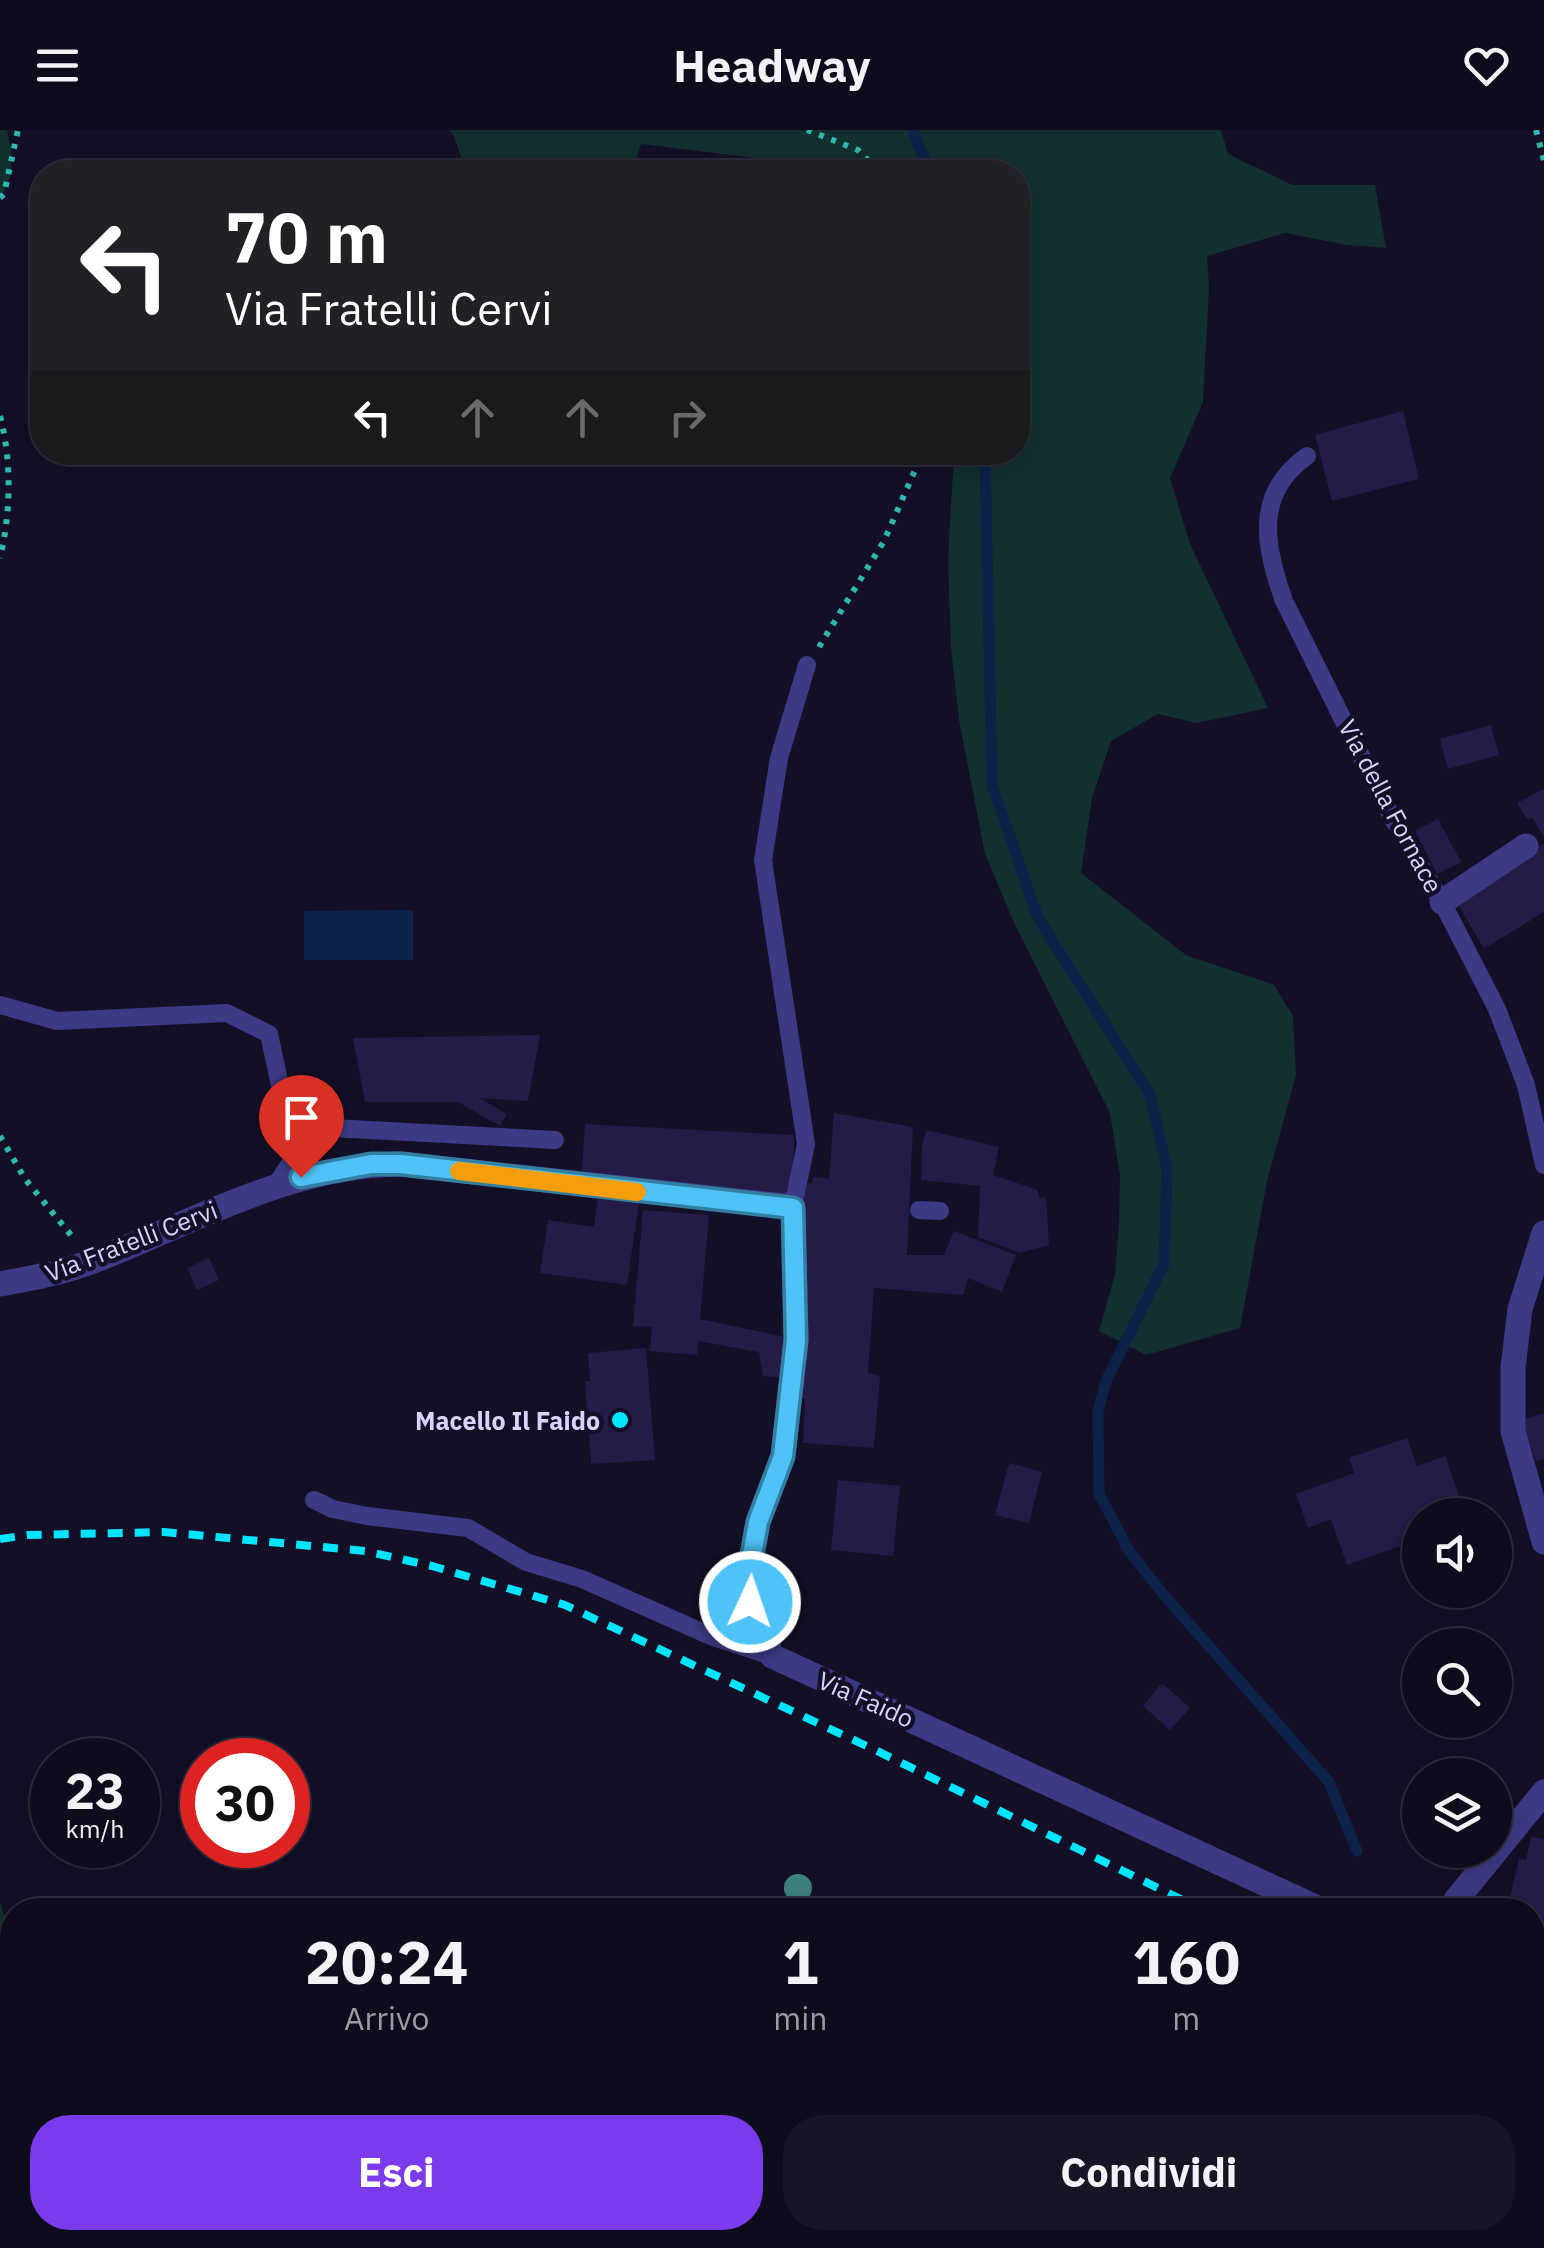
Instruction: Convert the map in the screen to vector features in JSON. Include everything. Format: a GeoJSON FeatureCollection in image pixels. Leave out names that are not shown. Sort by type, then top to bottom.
{"type":"FeatureCollection","features":[{"type":"Feature","properties":{"kind":"street"},"geometry":{"type":"LineString","coordinates":[[1442,902],[1526,846]]}},
{"type":"Feature","properties":{"kind":"street","name":"Via Fratelli Cervi"},"geometry":{"type":"LineString","coordinates":[[0,1284],[94,1261],[276,1185],[342,1168],[401,1164],[793,1208]]}},
{"type":"Feature","properties":{"kind":"street"},"geometry":{"type":"LineString","coordinates":[[772,1656],[750,1602],[750,1566],[758,1522],[783,1456],[796,1340],[793,1208]]}},
{"type":"Feature","properties":{"kind":"street"},"geometry":{"type":"LineString","coordinates":[[1544,1233],[1520,1309],[1513,1368],[1512,1431],[1544,1542]]}},
{"type":"Feature","properties":{"kind":"street","name":"Via Faido"},"geometry":{"type":"LineString","coordinates":[[772,1656],[1296,1898]]}},
{"type":"Feature","properties":{"kind":"street"},"geometry":{"type":"LineString","coordinates":[[1458,1898],[1544,1792]]}},
{"type":"Feature","properties":{"kind":"lane","name":"Via della Fornace"},"geometry":{"type":"LineString","coordinates":[[1307,456],[1286,475],[1274,496],[1267,528],[1269,557],[1284,600],[1390,814],[1498,1009],[1536,1122],[1544,1165]]}},
{"type":"Feature","properties":{"kind":"lane"},"geometry":{"type":"LineString","coordinates":[[793,1208],[806,1144],[763,860],[780,758],[808,665]]}},
{"type":"Feature","properties":{"kind":"lane"},"geometry":{"type":"LineString","coordinates":[[0,1005],[58,1020],[227,1013],[269,1034],[284,1104],[314,1128],[556,1140]]}},
{"type":"Feature","properties":{"kind":"lane"},"geometry":{"type":"LineString","coordinates":[[276,1185],[314,1128]]}},
{"type":"Feature","properties":{"kind":"lane"},"geometry":{"type":"LineString","coordinates":[[919,1210],[940,1210]]}},
{"type":"Feature","properties":{"kind":"lane"},"geometry":{"type":"LineString","coordinates":[[314,1500],[367,1516],[468,1528],[526,1562],[582,1579],[714,1638],[772,1656]]}},
{"type":"Feature","properties":{"kind":"path"},"geometry":{"type":"LineString","coordinates":[[0,198],[18,130]]}},
{"type":"Feature","properties":{"kind":"path"},"geometry":{"type":"LineString","coordinates":[[807,130],[858,150],[868,160]]}},
{"type":"Feature","properties":{"kind":"path"},"geometry":{"type":"LineString","coordinates":[[1536,130],[1544,161]]}},
{"type":"Feature","properties":{"kind":"path"},"geometry":{"type":"LineString","coordinates":[[0,416],[9,480],[6,534],[0,558]]}},
{"type":"Feature","properties":{"kind":"path"},"geometry":{"type":"LineString","coordinates":[[808,665],[884,542],[917,465]]}},
{"type":"Feature","properties":{"kind":"path"},"geometry":{"type":"LineString","coordinates":[[0,1136],[25,1179],[94,1261]]}},
{"type":"Feature","properties":{"kind":"green space"},"geometry":{"type":"Polygon","coordinates":[[[0,130],[7,130],[11,157],[8,182],[0,198],[0,130]]]}},
{"type":"Feature","properties":{"kind":"green space"},"geometry":{"type":"Polygon","coordinates":[[[449,130],[1221,130],[1228,154],[1292,185],[1375,185],[1386,248],[1285,233],[1207,256],[1203,402],[1170,478],[1190,544],[1268,708],[1197,723],[1158,714],[1111,741],[1092,798],[1081,873],[1186,955],[1274,985],[1293,1016],[1296,1075],[1267,1181],[1240,1328],[1146,1355],[1099,1331],[1115,1274],[1119,1224],[1120,1176],[1110,1113],[1015,925],[985,854],[959,720],[951,647],[948,559],[953,465],[1030,465],[1030,160],[770,160],[641,144],[636,160],[462,160],[449,130]]]}},
{"type":"Feature","properties":{"kind":"water"},"geometry":{"type":"Polygon","coordinates":[[[413,910],[413,960],[304,960],[304,911],[413,910]]]}},
{"type":"Feature","properties":{"kind":"building"},"geometry":{"type":"Polygon","coordinates":[[[1403,411],[1419,479],[1332,501],[1315,435],[1403,411]]]}},
{"type":"Feature","properties":{"kind":"building"},"geometry":{"type":"Polygon","coordinates":[[[1491,725],[1499,755],[1448,769],[1440,739],[1491,725]]]}},
{"type":"Feature","properties":{"kind":"building"},"geometry":{"type":"Polygon","coordinates":[[[1544,789],[1544,837],[1517,803],[1544,789]]]}},
{"type":"Feature","properties":{"kind":"building"},"geometry":{"type":"Polygon","coordinates":[[[1438,819],[1461,862],[1437,874],[1415,831],[1438,819]]]}},
{"type":"Feature","properties":{"kind":"building"},"geometry":{"type":"Polygon","coordinates":[[[1544,843],[1544,912],[1484,949],[1455,899],[1544,843]]]}},
{"type":"Feature","properties":{"kind":"building"},"geometry":{"type":"Polygon","coordinates":[[[540,1035],[528,1101],[480,1098],[507,1114],[500,1126],[458,1102],[365,1102],[353,1038],[540,1035]]]}},
{"type":"Feature","properties":{"kind":"building"},"geometry":{"type":"Polygon","coordinates":[[[834,1113],[913,1127],[907,1255],[944,1255],[954,1231],[1016,1255],[1002,1292],[968,1278],[963,1295],[874,1288],[868,1373],[880,1376],[874,1448],[803,1443],[805,1399],[795,1399],[805,1184],[813,1183],[813,1177],[829,1179],[834,1113]]]}},
{"type":"Feature","properties":{"kind":"building"},"geometry":{"type":"Polygon","coordinates":[[[585,1124],[794,1135],[793,1195],[581,1182],[585,1124]]]}},
{"type":"Feature","properties":{"kind":"building"},"geometry":{"type":"Polygon","coordinates":[[[927,1130],[999,1147],[993,1175],[1038,1190],[1039,1197],[1046,1198],[1049,1245],[1020,1253],[978,1237],[980,1186],[921,1180],[922,1144],[927,1130]]]}},
{"type":"Feature","properties":{"kind":"building"},"geometry":{"type":"Polygon","coordinates":[[[598,1197],[639,1203],[627,1285],[540,1273],[548,1220],[594,1227],[598,1197]]]}},
{"type":"Feature","properties":{"kind":"building"},"geometry":{"type":"Polygon","coordinates":[[[643,1210],[709,1215],[700,1319],[786,1337],[788,1378],[763,1376],[759,1352],[698,1341],[697,1355],[650,1351],[652,1327],[633,1326],[643,1210]]]}},
{"type":"Feature","properties":{"kind":"building"},"geometry":{"type":"Polygon","coordinates":[[[209,1258],[219,1280],[197,1290],[187,1268],[209,1258]]]}},
{"type":"Feature","properties":{"kind":"building","name":"Macello Il Faido"},"geometry":{"type":"Polygon","coordinates":[[[646,1348],[655,1460],[591,1464],[585,1381],[590,1381],[588,1353],[646,1348]]]}},
{"type":"Feature","properties":{"kind":"building"},"geometry":{"type":"Polygon","coordinates":[[[1544,1413],[1544,1459],[1536,1461],[1522,1420],[1544,1413]]]}},
{"type":"Feature","properties":{"kind":"building"},"geometry":{"type":"Polygon","coordinates":[[[1407,1438],[1417,1466],[1445,1456],[1460,1498],[1402,1498],[1402,1545],[1347,1565],[1331,1519],[1308,1528],[1296,1494],[1354,1473],[1349,1458],[1407,1438]]]}},
{"type":"Feature","properties":{"kind":"building"},"geometry":{"type":"Polygon","coordinates":[[[1009,1463],[1042,1472],[1029,1523],[995,1515],[1009,1463]]]}},
{"type":"Feature","properties":{"kind":"building"},"geometry":{"type":"Polygon","coordinates":[[[838,1480],[900,1486],[893,1556],[831,1550],[838,1480]]]}},
{"type":"Feature","properties":{"kind":"building"},"geometry":{"type":"Polygon","coordinates":[[[1162,1683],[1190,1708],[1170,1730],[1143,1706],[1162,1683]]]}},
{"type":"Feature","properties":{"kind":"building"},"geometry":{"type":"Polygon","coordinates":[[[1531,1836],[1544,1839],[1544,1898],[1510,1898],[1519,1859],[1526,1860],[1531,1836]]]}},
{"type":"Feature","properties":{"kind":"waterway"},"geometry":{"type":"LineString","coordinates":[[912,130],[925,160]]}},
{"type":"Feature","properties":{"kind":"waterway"},"geometry":{"type":"LineString","coordinates":[[985,465],[992,785],[1038,918],[1150,1095],[1167,1170],[1164,1264],[1106,1381],[1098,1412],[1099,1494],[1130,1552],[1163,1594],[1329,1782],[1357,1851]]}},
{"type":"Feature","properties":{"kind":"railway"},"geometry":{"type":"LineString","coordinates":[[0,1539],[164,1532],[365,1551],[565,1605],[1178,1898]]}},
{"type":"Feature","properties":{"kind":"slow traffic"},"geometry":{"type":"LineString","coordinates":[[459,1171],[637,1192]]}},
{"type":"Feature","properties":{"kind":"place","name":"Macello Il Faido"},"geometry":{"type":"Point","coordinates":[620,1420]}},
{"type":"Feature","properties":{"kind":"route"},"geometry":{"type":"LineString","coordinates":[[301,1177],[371,1164],[401,1164],[793,1208],[796,1340],[783,1456],[758,1522],[750,1566],[750,1602]]}}]}
